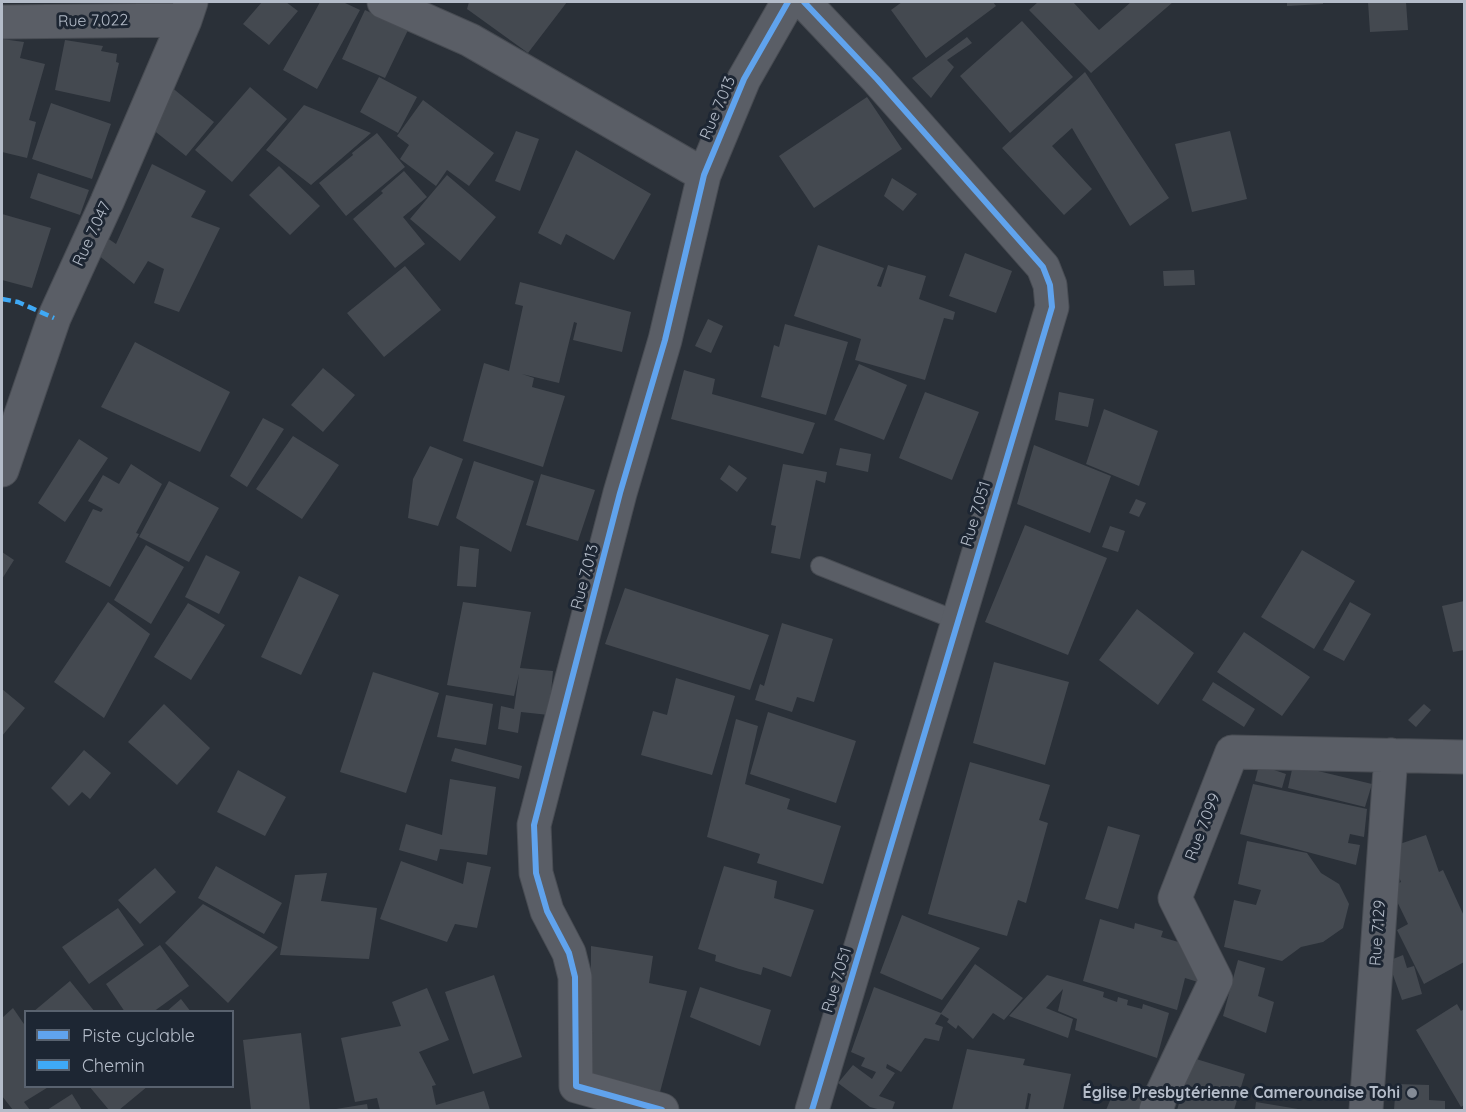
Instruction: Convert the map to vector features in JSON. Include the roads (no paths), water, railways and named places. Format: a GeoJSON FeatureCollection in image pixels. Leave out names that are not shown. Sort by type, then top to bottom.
{"type":"FeatureCollection","features":[{"type":"Feature","properties":{"kind":"street"},"geometry":{"type":"LineString","coordinates":[[384,2],[470,40],[704,175]]}},
{"type":"Feature","properties":{"kind":"street","name":"Rue 7.013"},"geometry":{"type":"LineString","coordinates":[[662,1110],[576,1086],[575,977],[569,953],[547,910],[536,873],[534,825],[620,494],[665,340],[704,175],[744,80],[788,2]]}},
{"type":"Feature","properties":{"kind":"street","name":"Rue 7.051"},"geometry":{"type":"LineString","coordinates":[[804,2],[877,80],[1043,267],[1050,285],[1052,307],[812,1110]]}},
{"type":"Feature","properties":{"kind":"street","name":"Rue 7.022"},"geometry":{"type":"LineString","coordinates":[[2,22],[188,11]]}},
{"type":"Feature","properties":{"kind":"street","name":"Rue 7.047"},"geometry":{"type":"LineString","coordinates":[[2,470],[54,318],[107,202],[188,11]]}},
{"type":"Feature","properties":{"kind":"street","name":"Rue 7.099"},"geometry":{"type":"LineString","coordinates":[[1156,1110],[1216,980],[1175,898],[1232,752],[1464,757]]}},
{"type":"Feature","properties":{"kind":"street","name":"Rue 7.129"},"geometry":{"type":"LineString","coordinates":[[1366,1110],[1391,755]]}},
{"type":"Feature","properties":{"kind":"lane"},"geometry":{"type":"LineString","coordinates":[[820,566],[958,621]]}},
{"type":"Feature","properties":{"kind":"place","name":"Église Presbytérienne Camerounaise Tohi"},"geometry":{"type":"Point","coordinates":[1412,1093]}}]}
